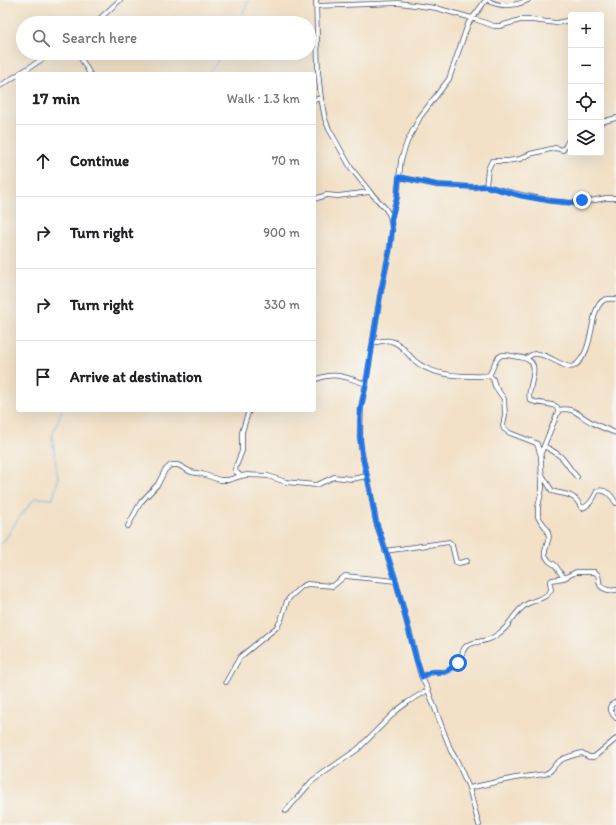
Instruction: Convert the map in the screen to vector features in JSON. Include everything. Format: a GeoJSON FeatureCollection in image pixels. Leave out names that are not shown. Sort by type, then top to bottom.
{"type":"FeatureCollection","features":[{"type":"Feature","properties":{"kind":"street"},"geometry":{"type":"LineString","coordinates":[[103,16],[120,0]]}},
{"type":"Feature","properties":{"kind":"street"},"geometry":{"type":"LineString","coordinates":[[316,0],[318,71],[325,119],[353,172],[385,208],[391,220],[392,230],[390,248],[360,411],[360,438],[362,454],[376,522],[396,581],[416,658],[451,751],[469,788],[479,825]]}},
{"type":"Feature","properties":{"kind":"street"},"geometry":{"type":"LineString","coordinates":[[391,220],[397,197],[401,160],[407,142],[420,117],[449,79],[468,24],[487,0],[495,4],[506,5],[528,0]]}},
{"type":"Feature","properties":{"kind":"street"},"geometry":{"type":"LineString","coordinates":[[316,6],[364,5],[399,2],[436,8],[494,26],[500,26],[520,20],[556,23],[568,21]]}},
{"type":"Feature","properties":{"kind":"street"},"geometry":{"type":"LineString","coordinates":[[22,72],[41,60]]}},
{"type":"Feature","properties":{"kind":"street"},"geometry":{"type":"LineString","coordinates":[[82,60],[89,72]]}},
{"type":"Feature","properties":{"kind":"street"},"geometry":{"type":"LineString","coordinates":[[0,86],[16,76]]}},
{"type":"Feature","properties":{"kind":"street"},"geometry":{"type":"LineString","coordinates":[[316,99],[321,98]]}},
{"type":"Feature","properties":{"kind":"street"},"geometry":{"type":"LineString","coordinates":[[604,121],[616,118]]}},
{"type":"Feature","properties":{"kind":"street"},"geometry":{"type":"LineString","coordinates":[[486,186],[488,169],[492,161],[520,159],[530,154],[555,148],[563,150],[568,142]]}},
{"type":"Feature","properties":{"kind":"street"},"geometry":{"type":"LineString","coordinates":[[399,177],[437,185],[474,187],[486,186],[522,196],[552,201],[573,203],[581,200],[590,201],[616,198]]}},
{"type":"Feature","properties":{"kind":"street"},"geometry":{"type":"LineString","coordinates":[[316,198],[327,195],[338,196],[370,192]]}},
{"type":"Feature","properties":{"kind":"street"},"geometry":{"type":"LineString","coordinates":[[526,358],[534,354],[539,354],[567,366],[574,366],[585,353],[590,339],[594,315],[597,308],[605,299],[616,299]]}},
{"type":"Feature","properties":{"kind":"street"},"geometry":{"type":"LineString","coordinates":[[373,343],[386,341],[393,342],[417,362],[432,370],[455,376],[489,375],[493,369],[496,359],[499,356],[505,355],[526,358],[533,366],[533,377],[529,395],[530,400],[542,404],[552,404],[557,407],[558,410]]}},
{"type":"Feature","properties":{"kind":"street"},"geometry":{"type":"LineString","coordinates":[[489,375],[493,379],[495,386],[505,402],[504,429],[510,433],[536,443],[541,453]]}},
{"type":"Feature","properties":{"kind":"street"},"geometry":{"type":"LineString","coordinates":[[316,379],[326,376],[344,376],[366,384]]}},
{"type":"Feature","properties":{"kind":"street"},"geometry":{"type":"LineString","coordinates":[[558,410],[567,409],[580,414],[592,423],[616,434]]}},
{"type":"Feature","properties":{"kind":"street"},"geometry":{"type":"LineString","coordinates":[[558,410],[541,453],[542,489],[538,517],[547,529],[549,537],[545,555],[549,561],[555,565],[564,578]]}},
{"type":"Feature","properties":{"kind":"street"},"geometry":{"type":"LineString","coordinates":[[241,476],[235,469],[242,451],[242,432],[248,412]]}},
{"type":"Feature","properties":{"kind":"street"},"geometry":{"type":"LineString","coordinates":[[544,446],[556,452],[577,477]]}},
{"type":"Feature","properties":{"kind":"street"},"geometry":{"type":"LineString","coordinates":[[128,526],[141,502],[158,484],[165,470],[171,465],[178,465],[191,472],[220,480],[228,480],[247,475],[268,476],[286,482],[319,484],[334,478],[352,479],[367,476]]}},
{"type":"Feature","properties":{"kind":"street"},"geometry":{"type":"LineString","coordinates":[[541,473],[552,491],[573,497],[582,508],[590,503],[600,490],[610,495],[616,503]]}},
{"type":"Feature","properties":{"kind":"street"},"geometry":{"type":"LineString","coordinates":[[386,551],[449,542],[452,545],[456,562],[459,563],[467,561]]}},
{"type":"Feature","properties":{"kind":"street"},"geometry":{"type":"LineString","coordinates":[[422,677],[430,672],[444,672],[450,670],[459,662],[462,651],[466,646],[490,639],[506,628],[520,609],[548,594],[551,590],[551,581],[564,578],[576,572],[594,572],[598,575],[600,585],[602,587],[610,591],[616,590]]}},
{"type":"Feature","properties":{"kind":"street"},"geometry":{"type":"LineString","coordinates":[[226,682],[240,657],[277,628],[287,601],[304,585],[311,584],[333,586],[345,576],[396,581]]}},
{"type":"Feature","properties":{"kind":"street"},"geometry":{"type":"LineString","coordinates":[[286,810],[312,781],[358,749],[396,711],[428,690]]}},
{"type":"Feature","properties":{"kind":"street"},"geometry":{"type":"LineString","coordinates":[[616,702],[611,705],[611,710],[612,714],[616,718]]}},
{"type":"Feature","properties":{"kind":"street"},"geometry":{"type":"LineString","coordinates":[[469,788],[515,778],[549,773],[562,759],[582,754],[589,757],[594,757],[616,739]]}},
{"type":"Feature","properties":{"kind":"waterway"},"geometry":{"type":"LineString","coordinates":[[241,16],[249,0]]}},
{"type":"Feature","properties":{"kind":"waterway"},"geometry":{"type":"LineString","coordinates":[[210,72],[219,60]]}},
{"type":"Feature","properties":{"kind":"waterway"},"geometry":{"type":"LineString","coordinates":[[0,544],[4,541],[18,519],[35,498],[53,499],[58,479],[52,436],[61,412]]}},
{"type":"Feature","properties":{"kind":"route"},"geometry":{"type":"LineString","coordinates":[[458,663],[450,670],[444,672],[430,672],[422,677],[396,581],[376,522],[361,449],[361,407],[380,296],[390,248],[392,230],[391,220],[397,197],[399,177],[437,185],[474,187],[486,186],[522,196],[552,201],[573,203],[582,200]]}}]}
